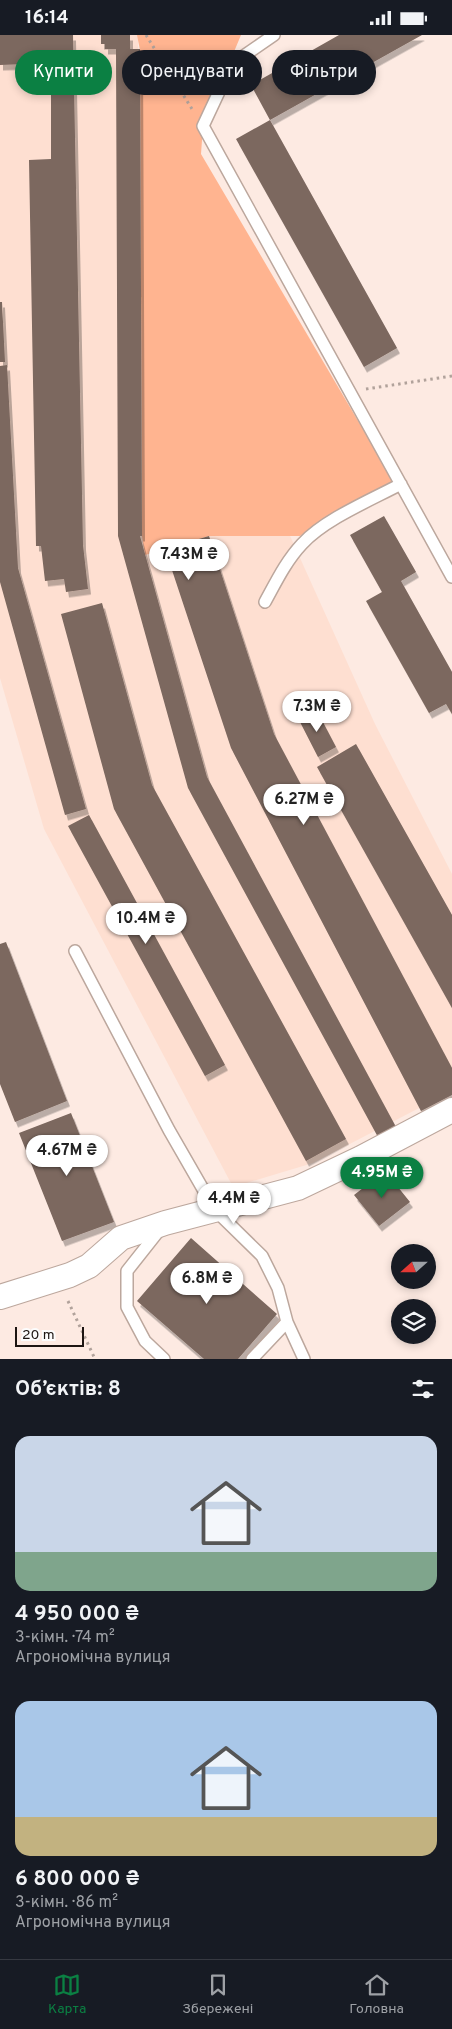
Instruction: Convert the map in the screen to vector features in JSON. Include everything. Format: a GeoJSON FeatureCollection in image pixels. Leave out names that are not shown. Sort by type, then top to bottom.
{"type":"FeatureCollection","features":[{"type":"Feature","properties":{"kind":"street"},"geometry":{"type":"LineString","coordinates":[[0,1297],[58,1280],[89,1265],[122,1238],[165,1223],[298,1188],[361,1158],[452,1110]]}},
{"type":"Feature","properties":{"kind":"lane"},"geometry":{"type":"LineString","coordinates":[[274,35],[232,64],[203,126],[452,577]]}},
{"type":"Feature","properties":{"kind":"lane"},"geometry":{"type":"LineString","coordinates":[[265,602],[288,560],[302,543],[325,525],[400,484]]}},
{"type":"Feature","properties":{"kind":"lane"},"geometry":{"type":"LineString","coordinates":[[75,951],[169,1130],[215,1210],[262,1255],[278,1288],[287,1323],[304,1359]]}},
{"type":"Feature","properties":{"kind":"lane"},"geometry":{"type":"LineString","coordinates":[[164,1359],[145,1341],[127,1307],[128,1271],[165,1223]]}},
{"type":"Feature","properties":{"kind":"lane"},"geometry":{"type":"LineString","coordinates":[[252,1359],[287,1323]]}},
{"type":"Feature","properties":{"kind":"path"},"geometry":{"type":"LineString","coordinates":[[146,35],[203,126]]}},
{"type":"Feature","properties":{"kind":"path"},"geometry":{"type":"LineString","coordinates":[[350,391],[452,376]]}},
{"type":"Feature","properties":{"kind":"path"},"geometry":{"type":"LineString","coordinates":[[58,1280],[94,1359]]}},
{"type":"Feature","properties":{"kind":"shaded area"},"geometry":{"type":"Polygon","coordinates":[[[0,35],[138,35],[138,50],[122,50],[122,95],[138,95],[138,529],[272,496],[375,724],[452,874],[452,1091],[313,1163],[233,1187],[44,829],[0,678],[0,35]]]}},
{"type":"Feature","properties":{"kind":"shaded area"},"geometry":{"type":"Polygon","coordinates":[[[137,35],[241,35],[235,50],[140,50],[137,35]]]}},
{"type":"Feature","properties":{"kind":"shaded area"},"geometry":{"type":"Polygon","coordinates":[[[140,95],[216,95],[203,126],[201,154],[394,482],[323,519],[300,536],[209,536],[145,555],[142,536],[140,95]]]}},
{"type":"Feature","properties":{"kind":"building"},"geometry":{"type":"Polygon","coordinates":[[[0,35],[73,35],[73,50],[15,50],[15,64],[0,65],[0,35]]]}},
{"type":"Feature","properties":{"kind":"building"},"geometry":{"type":"Polygon","coordinates":[[[101,35],[130,35],[130,49],[140,49],[122,50],[122,95],[140,95],[142,536],[140,536],[207,777],[396,1127],[378,1137],[188,788],[118,536],[116,49],[105,49],[105,44],[101,44],[101,35]]]}},
{"type":"Feature","properties":{"kind":"building"},"geometry":{"type":"Polygon","coordinates":[[[339,35],[422,35],[376,61],[376,50],[313,50],[339,35]]]}},
{"type":"Feature","properties":{"kind":"building"},"geometry":{"type":"Polygon","coordinates":[[[272,73],[272,95],[315,95],[270,120],[256,95],[262,95],[262,79],[272,73]]]}},
{"type":"Feature","properties":{"kind":"building"},"geometry":{"type":"Polygon","coordinates":[[[51,95],[74,95],[83,545],[88,589],[66,592],[64,579],[45,581],[41,546],[36,546],[29,160],[51,159],[51,95]]]}},
{"type":"Feature","properties":{"kind":"building"},"geometry":{"type":"Polygon","coordinates":[[[270,120],[397,348],[364,367],[236,139],[270,120]]]}},
{"type":"Feature","properties":{"kind":"building"},"geometry":{"type":"Polygon","coordinates":[[[0,302],[2,302],[5,362],[0,362],[0,302]]]}},
{"type":"Feature","properties":{"kind":"building"},"geometry":{"type":"Polygon","coordinates":[[[7,365],[18,568],[86,809],[65,815],[0,582],[0,366],[7,365]]]}},
{"type":"Feature","properties":{"kind":"building"},"geometry":{"type":"Polygon","coordinates":[[[384,516],[416,572],[401,581],[452,672],[452,714],[446,704],[429,713],[366,601],[382,592],[350,535],[384,516]]]}},
{"type":"Feature","properties":{"kind":"building"},"geometry":{"type":"Polygon","coordinates":[[[209,536],[274,734],[452,1068],[452,1095],[421,1111],[231,748],[165,549],[209,536]]]}},
{"type":"Feature","properties":{"kind":"building"},"geometry":{"type":"Polygon","coordinates":[[[102,603],[152,785],[346,1139],[306,1161],[114,809],[61,614],[102,603]]]}},
{"type":"Feature","properties":{"kind":"building"},"geometry":{"type":"Polygon","coordinates":[[[316,709],[336,747],[318,757],[298,718],[316,709]]]}},
{"type":"Feature","properties":{"kind":"building"},"geometry":{"type":"Polygon","coordinates":[[[356,744],[452,915],[452,1008],[317,767],[356,744]]]}},
{"type":"Feature","properties":{"kind":"building"},"geometry":{"type":"Polygon","coordinates":[[[89,815],[225,1065],[205,1076],[68,826],[89,815]]]}},
{"type":"Feature","properties":{"kind":"building"},"geometry":{"type":"Polygon","coordinates":[[[6,942],[67,1101],[15,1122],[0,1084],[0,944],[6,942]]]}},
{"type":"Feature","properties":{"kind":"building"},"geometry":{"type":"Polygon","coordinates":[[[71,1113],[114,1222],[62,1241],[19,1133],[71,1113]]]}},
{"type":"Feature","properties":{"kind":"building"},"geometry":{"type":"Polygon","coordinates":[[[385,1171],[410,1202],[379,1226],[354,1195],[385,1171]]]}},
{"type":"Feature","properties":{"kind":"building"},"geometry":{"type":"Polygon","coordinates":[[[191,1238],[277,1314],[238,1359],[204,1359],[137,1301],[191,1238]]]}}]}
